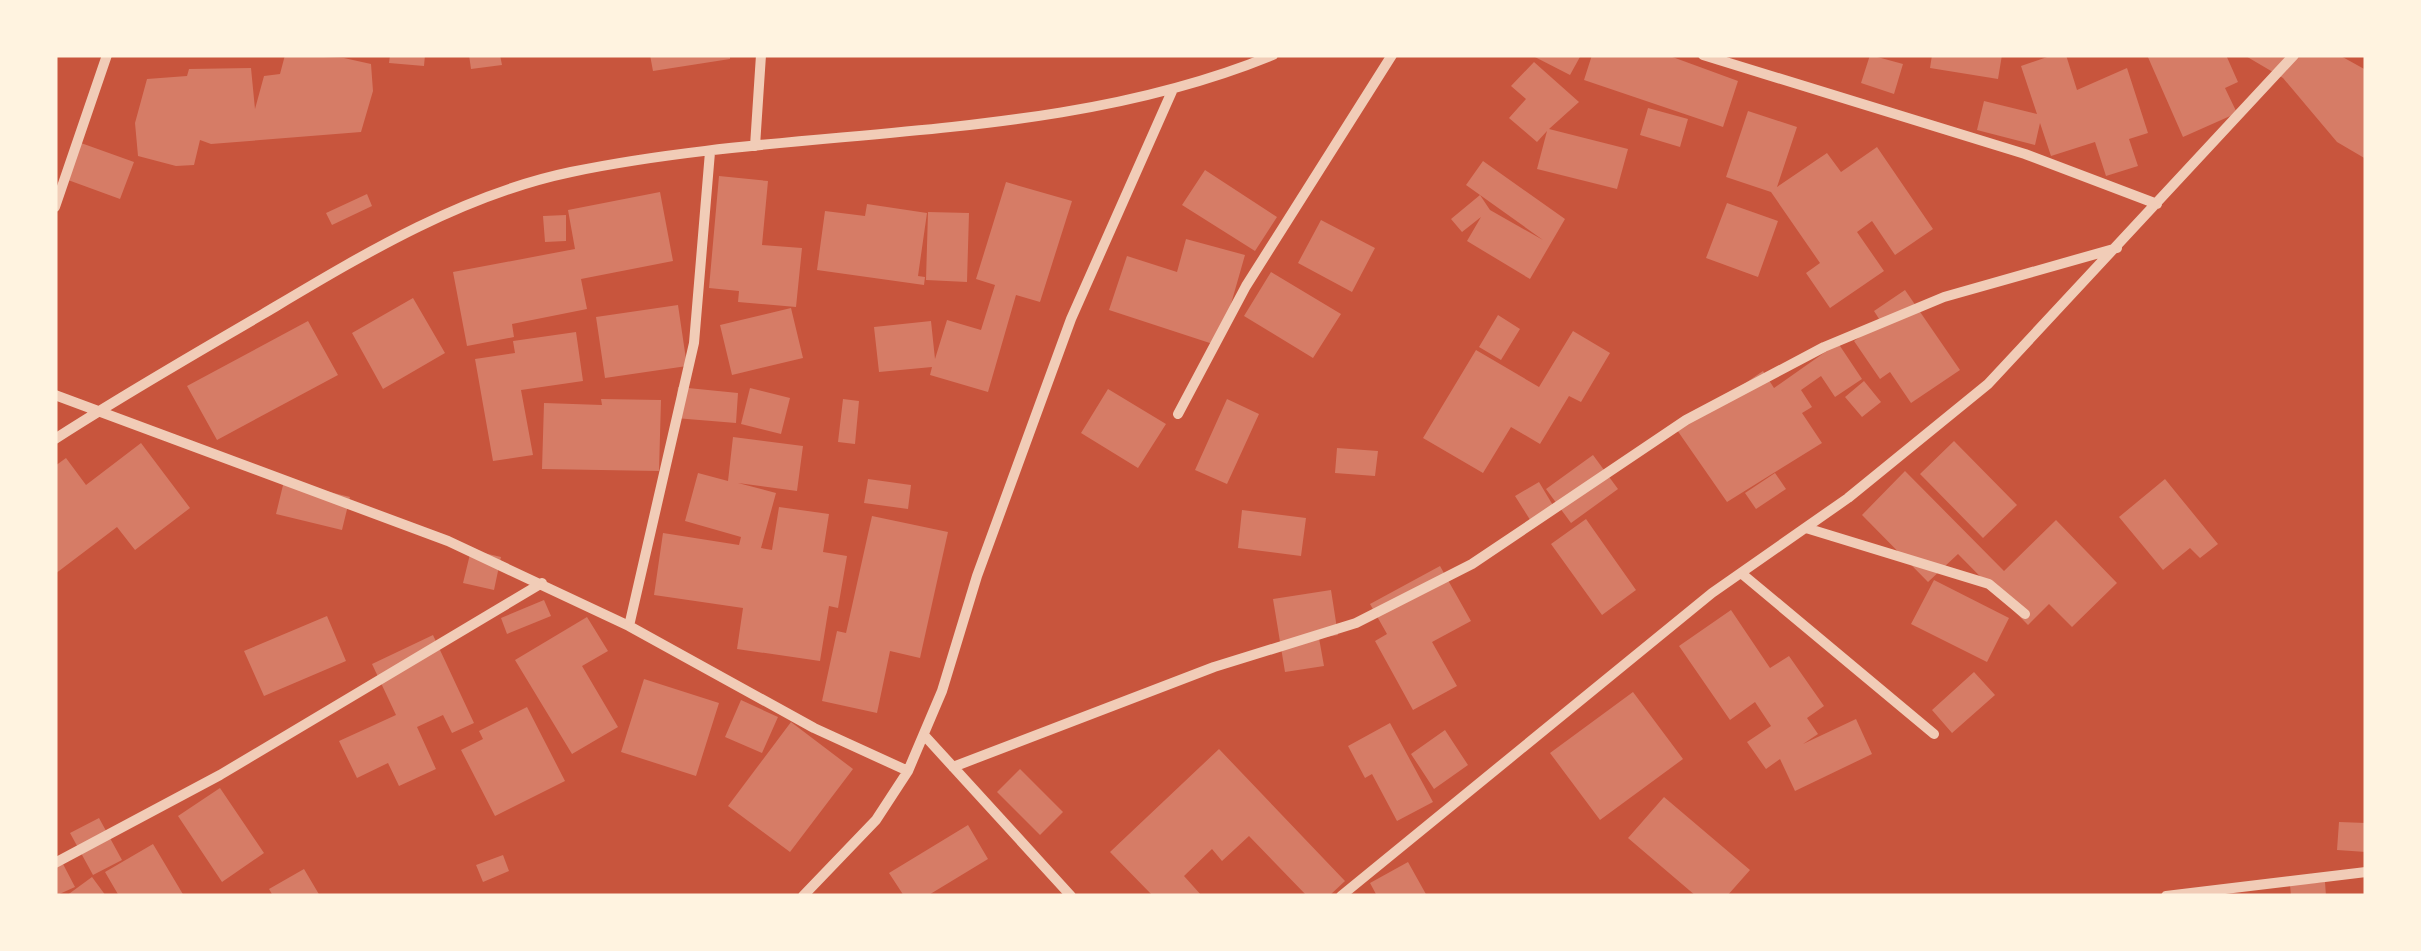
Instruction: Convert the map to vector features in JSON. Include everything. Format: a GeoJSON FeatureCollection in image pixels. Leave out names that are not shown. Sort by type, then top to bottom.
{"type":"FeatureCollection","features":[{"type":"Feature","properties":{"kind":"street"},"geometry":{"type":"LineString","coordinates":[[55,207],[107,55]]}},
{"type":"Feature","properties":{"kind":"street"},"geometry":{"type":"LineString","coordinates":[[755,146],[761,55]]}},
{"type":"Feature","properties":{"kind":"street"},"geometry":{"type":"LineString","coordinates":[[55,439],[373,249],[480,200],[570,172],[755,146],[1043,114],[1173,89],[1247,60],[1272,55]]}},
{"type":"Feature","properties":{"kind":"street"},"geometry":{"type":"LineString","coordinates":[[1178,414],[1246,286],[1392,55]]}},
{"type":"Feature","properties":{"kind":"street"},"geometry":{"type":"LineString","coordinates":[[1704,55],[2025,154],[2157,204]]}},
{"type":"Feature","properties":{"kind":"street"},"geometry":{"type":"LineString","coordinates":[[1341,896],[1741,572],[1916,445],[1988,384],[2294,55]]}},
{"type":"Feature","properties":{"kind":"street"},"geometry":{"type":"LineString","coordinates":[[803,896],[876,820],[908,772],[1071,319],[1173,89]]}},
{"type":"Feature","properties":{"kind":"street"},"geometry":{"type":"LineString","coordinates":[[629,626],[694,343],[710,152]]}},
{"type":"Feature","properties":{"kind":"street"},"geometry":{"type":"LineString","coordinates":[[953,767],[1214,666],[1356,623],[1472,564],[1686,420],[1824,347],[1944,297],[2117,248]]}},
{"type":"Feature","properties":{"kind":"street"},"geometry":{"type":"LineString","coordinates":[[55,395],[448,541],[629,626],[814,728],[908,772]]}},
{"type":"Feature","properties":{"kind":"street"},"geometry":{"type":"LineString","coordinates":[[1806,528],[1989,584],[2025,614]]}},
{"type":"Feature","properties":{"kind":"street"},"geometry":{"type":"LineString","coordinates":[[1741,572],[1934,734]]}},
{"type":"Feature","properties":{"kind":"street"},"geometry":{"type":"LineString","coordinates":[[55,864],[220,776],[542,583]]}},
{"type":"Feature","properties":{"kind":"street"},"geometry":{"type":"LineString","coordinates":[[924,735],[1071,896]]}},
{"type":"Feature","properties":{"kind":"street"},"geometry":{"type":"LineString","coordinates":[[2166,896],[2366,872]]}},
{"type":"Feature","properties":{"kind":"building"},"geometry":{"type":"Polygon","coordinates":[[[285,55],[344,58],[371,64],[373,91],[361,132],[211,144],[200,140],[194,165],[176,166],[138,156],[135,123],[147,79],[187,76],[189,69],[251,68],[255,109],[264,76],[280,74],[285,55]]]}},
{"type":"Feature","properties":{"kind":"building"},"geometry":{"type":"Polygon","coordinates":[[[390,55],[425,55],[424,66],[389,63],[390,55]]]}},
{"type":"Feature","properties":{"kind":"building"},"geometry":{"type":"Polygon","coordinates":[[[469,55],[500,55],[502,65],[471,69],[469,55]]]}},
{"type":"Feature","properties":{"kind":"building"},"geometry":{"type":"Polygon","coordinates":[[[650,55],[730,55],[730,59],[653,71],[650,55]]]}},
{"type":"Feature","properties":{"kind":"building"},"geometry":{"type":"Polygon","coordinates":[[[1531,55],[1581,55],[1570,75],[1531,55]]]}},
{"type":"Feature","properties":{"kind":"building"},"geometry":{"type":"Polygon","coordinates":[[[1592,55],[1667,55],[1738,81],[1723,127],[1584,80],[1592,55]]]}},
{"type":"Feature","properties":{"kind":"building"},"geometry":{"type":"Polygon","coordinates":[[[1870,55],[1903,64],[1894,94],[1861,83],[1870,55]]]}},
{"type":"Feature","properties":{"kind":"building"},"geometry":{"type":"Polygon","coordinates":[[[1932,55],[2002,55],[1998,79],[1930,68],[1932,55]]]}},
{"type":"Feature","properties":{"kind":"building"},"geometry":{"type":"Polygon","coordinates":[[[2053,55],[2066,55],[2077,90],[2127,68],[2148,133],[2129,139],[2138,166],[2106,176],[2095,142],[2051,156],[2040,123],[2035,145],[1977,130],[1984,101],[2037,114],[2021,66],[2053,55]]]}},
{"type":"Feature","properties":{"kind":"building"},"geometry":{"type":"Polygon","coordinates":[[[2147,55],[2226,55],[2238,82],[2225,88],[2237,113],[2183,137],[2147,55]]]}},
{"type":"Feature","properties":{"kind":"building"},"geometry":{"type":"Polygon","coordinates":[[[2244,55],[2339,55],[2366,70],[2366,159],[2337,142],[2283,78],[2244,55]]]}},
{"type":"Feature","properties":{"kind":"building"},"geometry":{"type":"Polygon","coordinates":[[[1534,62],[1579,102],[1549,129],[1628,149],[1617,189],[1537,169],[1547,131],[1537,142],[1509,118],[1526,99],[1511,86],[1534,62]]]}},
{"type":"Feature","properties":{"kind":"building"},"geometry":{"type":"Polygon","coordinates":[[[1648,108],[1688,119],[1680,147],[1640,135],[1648,108]]]}},
{"type":"Feature","properties":{"kind":"building"},"geometry":{"type":"Polygon","coordinates":[[[1748,111],[1797,127],[1777,187],[1827,153],[1841,172],[1877,147],[1933,229],[1895,255],[1872,221],[1857,232],[1884,271],[1830,308],[1806,273],[1820,263],[1771,192],[1726,177],[1748,111]]]}},
{"type":"Feature","properties":{"kind":"building"},"geometry":{"type":"Polygon","coordinates":[[[81,143],[134,162],[120,199],[68,180],[81,143]]]}},
{"type":"Feature","properties":{"kind":"building"},"geometry":{"type":"Polygon","coordinates":[[[1483,161],[1565,219],[1530,279],[1467,241],[1481,217],[1462,232],[1451,219],[1480,195],[1466,185],[1483,161]],[[1480,195],[1490,210],[1543,240],[1480,195]]]}},
{"type":"Feature","properties":{"kind":"building"},"geometry":{"type":"Polygon","coordinates":[[[1205,170],[1277,217],[1255,251],[1182,205],[1205,170]]]}},
{"type":"Feature","properties":{"kind":"building"},"geometry":{"type":"Polygon","coordinates":[[[719,176],[768,181],[762,245],[802,248],[796,307],[738,302],[739,291],[709,288],[719,176]]]}},
{"type":"Feature","properties":{"kind":"building"},"geometry":{"type":"Polygon","coordinates":[[[1006,182],[1072,201],[1040,302],[1016,295],[988,392],[930,375],[932,367],[879,372],[874,327],[931,321],[935,359],[947,320],[981,330],[995,285],[976,279],[1006,182]]]}},
{"type":"Feature","properties":{"kind":"building"},"geometry":{"type":"Polygon","coordinates":[[[660,192],[673,261],[581,279],[587,309],[512,324],[514,337],[467,346],[453,272],[575,249],[568,210],[660,192]]]}},
{"type":"Feature","properties":{"kind":"building"},"geometry":{"type":"Polygon","coordinates":[[[367,194],[372,206],[332,225],[326,213],[367,194]]]}},
{"type":"Feature","properties":{"kind":"building"},"geometry":{"type":"Polygon","coordinates":[[[1727,203],[1778,221],[1758,277],[1706,258],[1727,203]]]}},
{"type":"Feature","properties":{"kind":"building"},"geometry":{"type":"Polygon","coordinates":[[[867,204],[927,213],[918,276],[925,277],[924,285],[817,270],[825,211],[865,216],[867,204]]]}},
{"type":"Feature","properties":{"kind":"building"},"geometry":{"type":"Polygon","coordinates":[[[928,212],[969,213],[967,282],[926,280],[928,212]]]}},
{"type":"Feature","properties":{"kind":"building"},"geometry":{"type":"Polygon","coordinates":[[[566,215],[566,241],[545,242],[543,216],[566,215]]]}},
{"type":"Feature","properties":{"kind":"building"},"geometry":{"type":"Polygon","coordinates":[[[1321,220],[1375,248],[1352,292],[1298,263],[1321,220]]]}},
{"type":"Feature","properties":{"kind":"building"},"geometry":{"type":"Polygon","coordinates":[[[1186,239],[1245,255],[1219,346],[1109,310],[1127,256],[1177,272],[1186,239]]]}},
{"type":"Feature","properties":{"kind":"building"},"geometry":{"type":"Polygon","coordinates":[[[1271,272],[1341,314],[1313,358],[1244,316],[1271,272]]]}},
{"type":"Feature","properties":{"kind":"building"},"geometry":{"type":"Polygon","coordinates":[[[1905,290],[1960,370],[1911,403],[1890,372],[1880,379],[1854,341],[1881,322],[1874,311],[1905,290]]]}},
{"type":"Feature","properties":{"kind":"building"},"geometry":{"type":"Polygon","coordinates":[[[413,298],[445,353],[383,389],[352,333],[413,298]]]}},
{"type":"Feature","properties":{"kind":"building"},"geometry":{"type":"Polygon","coordinates":[[[678,305],[687,366],[605,378],[596,317],[678,305]]]}},
{"type":"Feature","properties":{"kind":"building"},"geometry":{"type":"Polygon","coordinates":[[[791,308],[803,358],[732,375],[720,325],[791,308]]]}},
{"type":"Feature","properties":{"kind":"building"},"geometry":{"type":"Polygon","coordinates":[[[1498,315],[1520,329],[1501,360],[1479,347],[1498,315]]]}},
{"type":"Feature","properties":{"kind":"building"},"geometry":{"type":"Polygon","coordinates":[[[308,321],[338,375],[217,440],[187,386],[308,321]]]}},
{"type":"Feature","properties":{"kind":"building"},"geometry":{"type":"Polygon","coordinates":[[[1573,331],[1610,353],[1581,402],[1569,396],[1540,444],[1511,427],[1483,473],[1423,438],[1476,350],[1539,387],[1573,331]]]}},
{"type":"Feature","properties":{"kind":"building"},"geometry":{"type":"Polygon","coordinates":[[[576,332],[583,381],[521,390],[533,455],[493,461],[475,359],[515,353],[513,341],[576,332]]]}},
{"type":"Feature","properties":{"kind":"building"},"geometry":{"type":"Polygon","coordinates":[[[1838,343],[1862,379],[1835,397],[1821,376],[1801,390],[1812,407],[1802,413],[1822,443],[1727,502],[1677,430],[1763,371],[1774,388],[1838,343]]]}},
{"type":"Feature","properties":{"kind":"building"},"geometry":{"type":"Polygon","coordinates":[[[1864,381],[1881,402],[1862,417],[1845,397],[1864,381]]]}},
{"type":"Feature","properties":{"kind":"building"},"geometry":{"type":"Polygon","coordinates":[[[678,387],[738,393],[736,423],[675,418],[678,387]]]}},
{"type":"Feature","properties":{"kind":"building"},"geometry":{"type":"Polygon","coordinates":[[[750,388],[790,398],[781,434],[741,424],[750,388]]]}},
{"type":"Feature","properties":{"kind":"building"},"geometry":{"type":"Polygon","coordinates":[[[1108,389],[1166,424],[1138,468],[1081,433],[1108,389]]]}},
{"type":"Feature","properties":{"kind":"building"},"geometry":{"type":"Polygon","coordinates":[[[601,399],[661,400],[659,471],[542,469],[544,403],[602,405],[601,399]]]}},
{"type":"Feature","properties":{"kind":"building"},"geometry":{"type":"Polygon","coordinates":[[[843,399],[859,401],[855,444],[838,442],[843,399]]]}},
{"type":"Feature","properties":{"kind":"building"},"geometry":{"type":"Polygon","coordinates":[[[1227,399],[1259,414],[1227,484],[1195,470],[1227,399]]]}},
{"type":"Feature","properties":{"kind":"building"},"geometry":{"type":"Polygon","coordinates":[[[733,437],[803,446],[797,491],[738,483],[776,493],[761,548],[772,550],[779,507],[829,514],[823,552],[847,556],[838,608],[829,606],[820,661],[737,649],[743,608],[654,595],[663,533],[739,545],[741,537],[685,521],[698,473],[728,481],[733,437]]]}},
{"type":"Feature","properties":{"kind":"building"},"geometry":{"type":"Polygon","coordinates":[[[1954,441],[2017,505],[1983,538],[1920,474],[1954,441]]]}},
{"type":"Feature","properties":{"kind":"building"},"geometry":{"type":"Polygon","coordinates":[[[141,443],[190,508],[135,550],[117,527],[55,574],[55,466],[66,458],[86,485],[141,443]]]}},
{"type":"Feature","properties":{"kind":"building"},"geometry":{"type":"Polygon","coordinates":[[[1337,448],[1378,451],[1375,476],[1335,473],[1337,448]]]}},
{"type":"Feature","properties":{"kind":"building"},"geometry":{"type":"Polygon","coordinates":[[[1593,455],[1618,489],[1571,523],[1546,489],[1593,455]]]}},
{"type":"Feature","properties":{"kind":"building"},"geometry":{"type":"Polygon","coordinates":[[[1905,471],[2004,571],[2056,520],[2117,583],[2072,627],[2049,604],[2028,625],[1958,554],[1928,582],[1862,515],[1905,471]]]}},
{"type":"Feature","properties":{"kind":"building"},"geometry":{"type":"Polygon","coordinates":[[[1775,473],[1786,489],[1756,509],[1745,493],[1775,473]]]}},
{"type":"Feature","properties":{"kind":"building"},"geometry":{"type":"Polygon","coordinates":[[[868,479],[911,485],[908,509],[864,503],[868,479]]]}},
{"type":"Feature","properties":{"kind":"building"},"geometry":{"type":"Polygon","coordinates":[[[2165,479],[2218,544],[2200,558],[2190,548],[2163,570],[2119,517],[2165,479]]]}},
{"type":"Feature","properties":{"kind":"building"},"geometry":{"type":"Polygon","coordinates":[[[284,481],[350,497],[342,530],[276,514],[284,481]]]}},
{"type":"Feature","properties":{"kind":"building"},"geometry":{"type":"Polygon","coordinates":[[[1539,482],[1557,512],[1534,526],[1515,496],[1539,482]]]}},
{"type":"Feature","properties":{"kind":"building"},"geometry":{"type":"Polygon","coordinates":[[[1242,510],[1306,518],[1301,556],[1238,548],[1242,510]]]}},
{"type":"Feature","properties":{"kind":"building"},"geometry":{"type":"Polygon","coordinates":[[[872,516],[948,532],[920,658],[890,651],[877,713],[822,701],[837,631],[846,633],[872,516]]]}},
{"type":"Feature","properties":{"kind":"building"},"geometry":{"type":"Polygon","coordinates":[[[1586,519],[1636,590],[1602,615],[1551,544],[1586,519]]]}},
{"type":"Feature","properties":{"kind":"building"},"geometry":{"type":"Polygon","coordinates":[[[471,550],[501,557],[494,590],[463,583],[471,550]]]}},
{"type":"Feature","properties":{"kind":"building"},"geometry":{"type":"Polygon","coordinates":[[[1440,566],[1471,621],[1432,642],[1457,686],[1413,710],[1375,641],[1387,634],[1370,604],[1440,566]]]}},
{"type":"Feature","properties":{"kind":"building"},"geometry":{"type":"Polygon","coordinates":[[[1934,580],[2009,618],[1987,662],[1911,624],[1934,580]]]}},
{"type":"Feature","properties":{"kind":"building"},"geometry":{"type":"Polygon","coordinates":[[[1331,590],[1338,635],[1319,638],[1324,666],[1285,672],[1273,599],[1331,590]]]}},
{"type":"Feature","properties":{"kind":"building"},"geometry":{"type":"Polygon","coordinates":[[[544,600],[551,616],[507,634],[501,618],[544,600]]]}},
{"type":"Feature","properties":{"kind":"building"},"geometry":{"type":"Polygon","coordinates":[[[1731,610],[1770,668],[1789,656],[1824,706],[1807,718],[1818,734],[1803,744],[1856,719],[1872,754],[1795,791],[1780,759],[1766,769],[1747,742],[1771,726],[1755,702],[1730,720],[1679,646],[1731,610]]]}},
{"type":"Feature","properties":{"kind":"building"},"geometry":{"type":"Polygon","coordinates":[[[327,616],[346,661],[264,696],[244,651],[327,616]]]}},
{"type":"Feature","properties":{"kind":"building"},"geometry":{"type":"Polygon","coordinates":[[[587,617],[608,651],[582,666],[618,727],[572,754],[515,660],[587,617]]]}},
{"type":"Feature","properties":{"kind":"building"},"geometry":{"type":"Polygon","coordinates":[[[433,635],[474,723],[452,733],[443,715],[417,727],[436,769],[399,786],[388,763],[357,778],[339,741],[396,715],[372,664],[433,635]]]}},
{"type":"Feature","properties":{"kind":"building"},"geometry":{"type":"Polygon","coordinates":[[[1974,672],[1995,695],[1952,733],[1932,710],[1974,672]]]}},
{"type":"Feature","properties":{"kind":"building"},"geometry":{"type":"Polygon","coordinates":[[[644,679],[719,703],[696,776],[621,752],[644,679]]]}},
{"type":"Feature","properties":{"kind":"building"},"geometry":{"type":"Polygon","coordinates":[[[1633,692],[1683,759],[1600,820],[1550,753],[1633,692]]]}},
{"type":"Feature","properties":{"kind":"building"},"geometry":{"type":"Polygon","coordinates":[[[741,700],[778,717],[762,753],[725,737],[741,700]]]}},
{"type":"Feature","properties":{"kind":"building"},"geometry":{"type":"Polygon","coordinates":[[[527,707],[565,781],[495,816],[461,750],[483,739],[479,731],[527,707]]]}},
{"type":"Feature","properties":{"kind":"building"},"geometry":{"type":"Polygon","coordinates":[[[791,722],[853,769],[790,852],[728,806],[791,722]]]}},
{"type":"Feature","properties":{"kind":"building"},"geometry":{"type":"Polygon","coordinates":[[[1390,723],[1433,802],[1397,821],[1372,774],[1365,778],[1348,746],[1390,723]]]}},
{"type":"Feature","properties":{"kind":"building"},"geometry":{"type":"Polygon","coordinates":[[[1445,730],[1468,765],[1434,789],[1411,754],[1445,730]]]}},
{"type":"Feature","properties":{"kind":"building"},"geometry":{"type":"Polygon","coordinates":[[[1219,749],[1345,881],[1329,896],[1307,896],[1249,836],[1222,861],[1212,849],[1184,876],[1202,896],[1153,896],[1110,852],[1219,749]]]}},
{"type":"Feature","properties":{"kind":"building"},"geometry":{"type":"Polygon","coordinates":[[[1020,769],[1063,812],[1040,835],[997,792],[1020,769]]]}},
{"type":"Feature","properties":{"kind":"building"},"geometry":{"type":"Polygon","coordinates":[[[220,788],[264,853],[222,882],[178,816],[220,788]]]}},
{"type":"Feature","properties":{"kind":"building"},"geometry":{"type":"Polygon","coordinates":[[[1664,797],[1750,870],[1727,896],[1696,896],[1628,838],[1664,797]]]}},
{"type":"Feature","properties":{"kind":"building"},"geometry":{"type":"Polygon","coordinates":[[[99,818],[122,860],[93,875],[70,833],[99,818]]]}},
{"type":"Feature","properties":{"kind":"building"},"geometry":{"type":"Polygon","coordinates":[[[2339,822],[2366,823],[2366,852],[2337,850],[2339,822]]]}},
{"type":"Feature","properties":{"kind":"building"},"geometry":{"type":"Polygon","coordinates":[[[968,825],[988,859],[927,896],[904,896],[889,873],[968,825]]]}},
{"type":"Feature","properties":{"kind":"building"},"geometry":{"type":"Polygon","coordinates":[[[153,844],[184,896],[119,896],[105,872],[153,844]]]}},
{"type":"Feature","properties":{"kind":"building"},"geometry":{"type":"Polygon","coordinates":[[[503,855],[509,871],[483,882],[476,865],[503,855]]]}},
{"type":"Feature","properties":{"kind":"building"},"geometry":{"type":"Polygon","coordinates":[[[1408,862],[1427,896],[1377,896],[1370,883],[1408,862]]]}},
{"type":"Feature","properties":{"kind":"building"},"geometry":{"type":"Polygon","coordinates":[[[63,864],[75,887],[55,896],[55,868],[63,864]]]}},
{"type":"Feature","properties":{"kind":"building"},"geometry":{"type":"Polygon","coordinates":[[[304,869],[320,896],[273,896],[269,889],[304,869]]]}},
{"type":"Feature","properties":{"kind":"building"},"geometry":{"type":"Polygon","coordinates":[[[92,877],[106,896],[66,896],[92,877]]]}},
{"type":"Feature","properties":{"kind":"building"},"geometry":{"type":"Polygon","coordinates":[[[2325,882],[2326,896],[2291,896],[2290,885],[2325,882]]]}}]}
